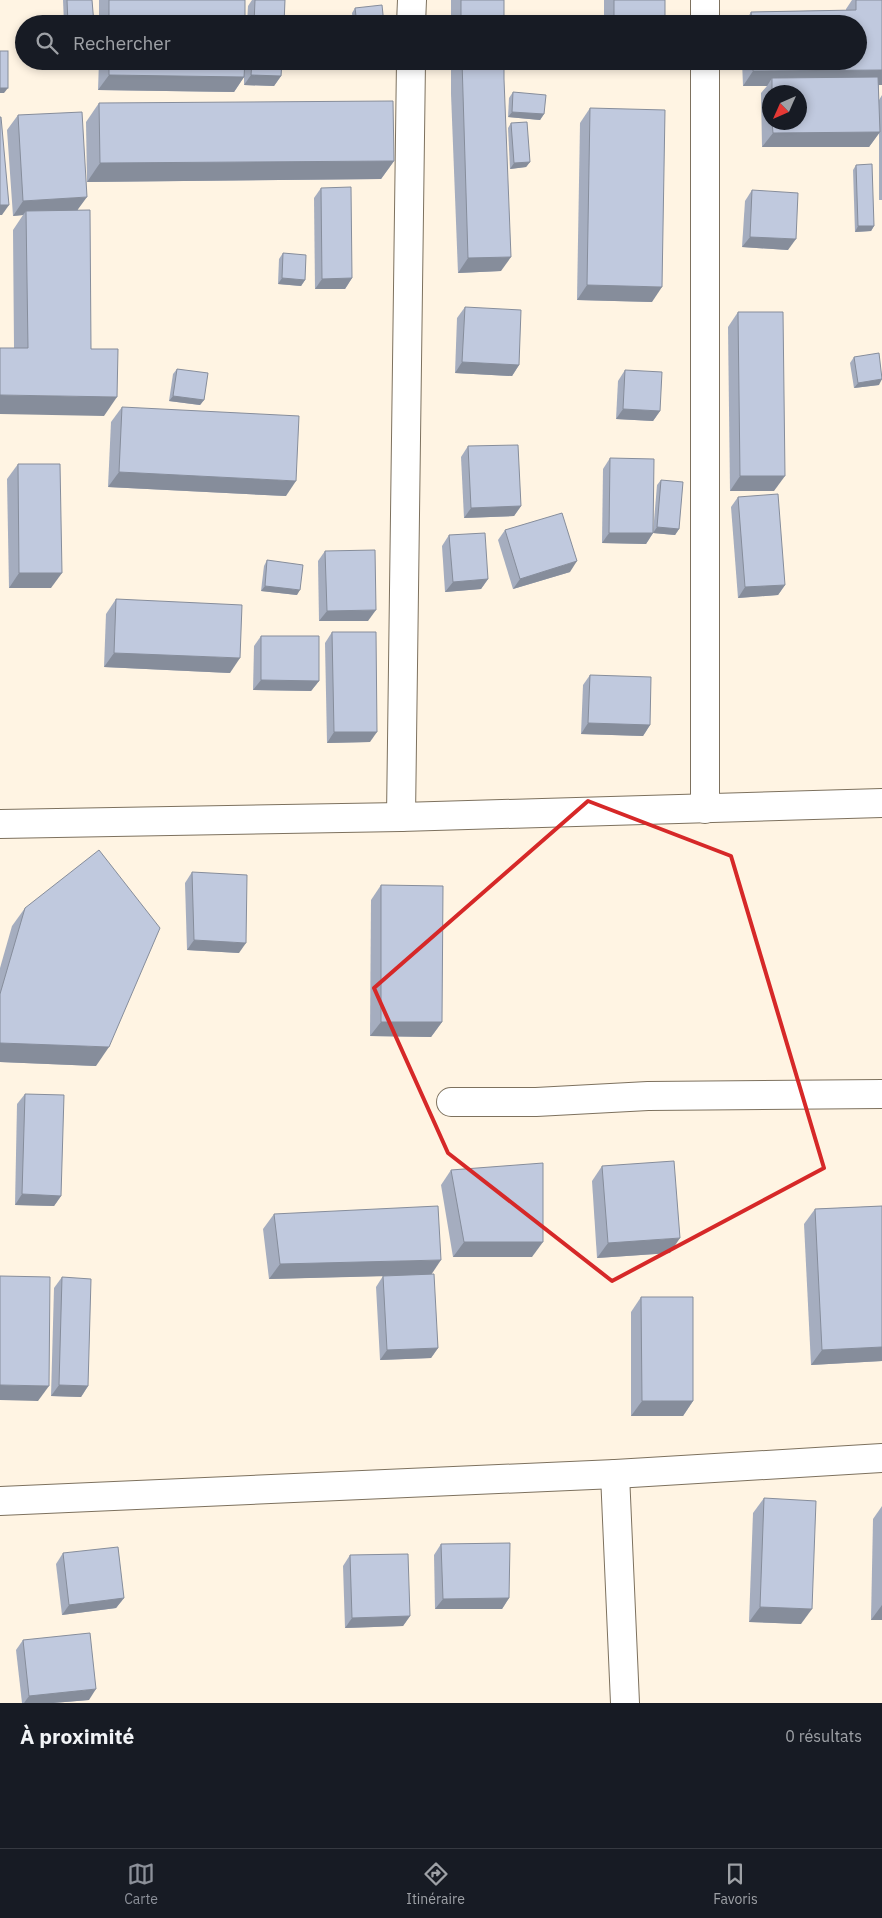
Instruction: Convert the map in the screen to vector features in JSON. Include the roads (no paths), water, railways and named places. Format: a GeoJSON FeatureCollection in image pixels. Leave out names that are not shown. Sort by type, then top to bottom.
{"type":"FeatureCollection","features":[{"type":"Feature","properties":{"kind":"street"},"geometry":{"type":"LineString","coordinates":[[411,15],[412,0]]}},
{"type":"Feature","properties":{"kind":"street"},"geometry":{"type":"LineString","coordinates":[[705,0],[705,15]]}},
{"type":"Feature","properties":{"kind":"street"},"geometry":{"type":"LineString","coordinates":[[401,817],[411,70]]}},
{"type":"Feature","properties":{"kind":"street"},"geometry":{"type":"LineString","coordinates":[[705,70],[705,808]]}},
{"type":"Feature","properties":{"kind":"street"},"geometry":{"type":"LineString","coordinates":[[0,824],[401,817],[882,803]]}},
{"type":"Feature","properties":{"kind":"street"},"geometry":{"type":"LineString","coordinates":[[451,1102],[536,1102],[648,1096],[882,1094]]}},
{"type":"Feature","properties":{"kind":"street"},"geometry":{"type":"LineString","coordinates":[[0,1501],[615,1474],[882,1458]]}},
{"type":"Feature","properties":{"kind":"street"},"geometry":{"type":"LineString","coordinates":[[615,1474],[626,1703]]}}]}
